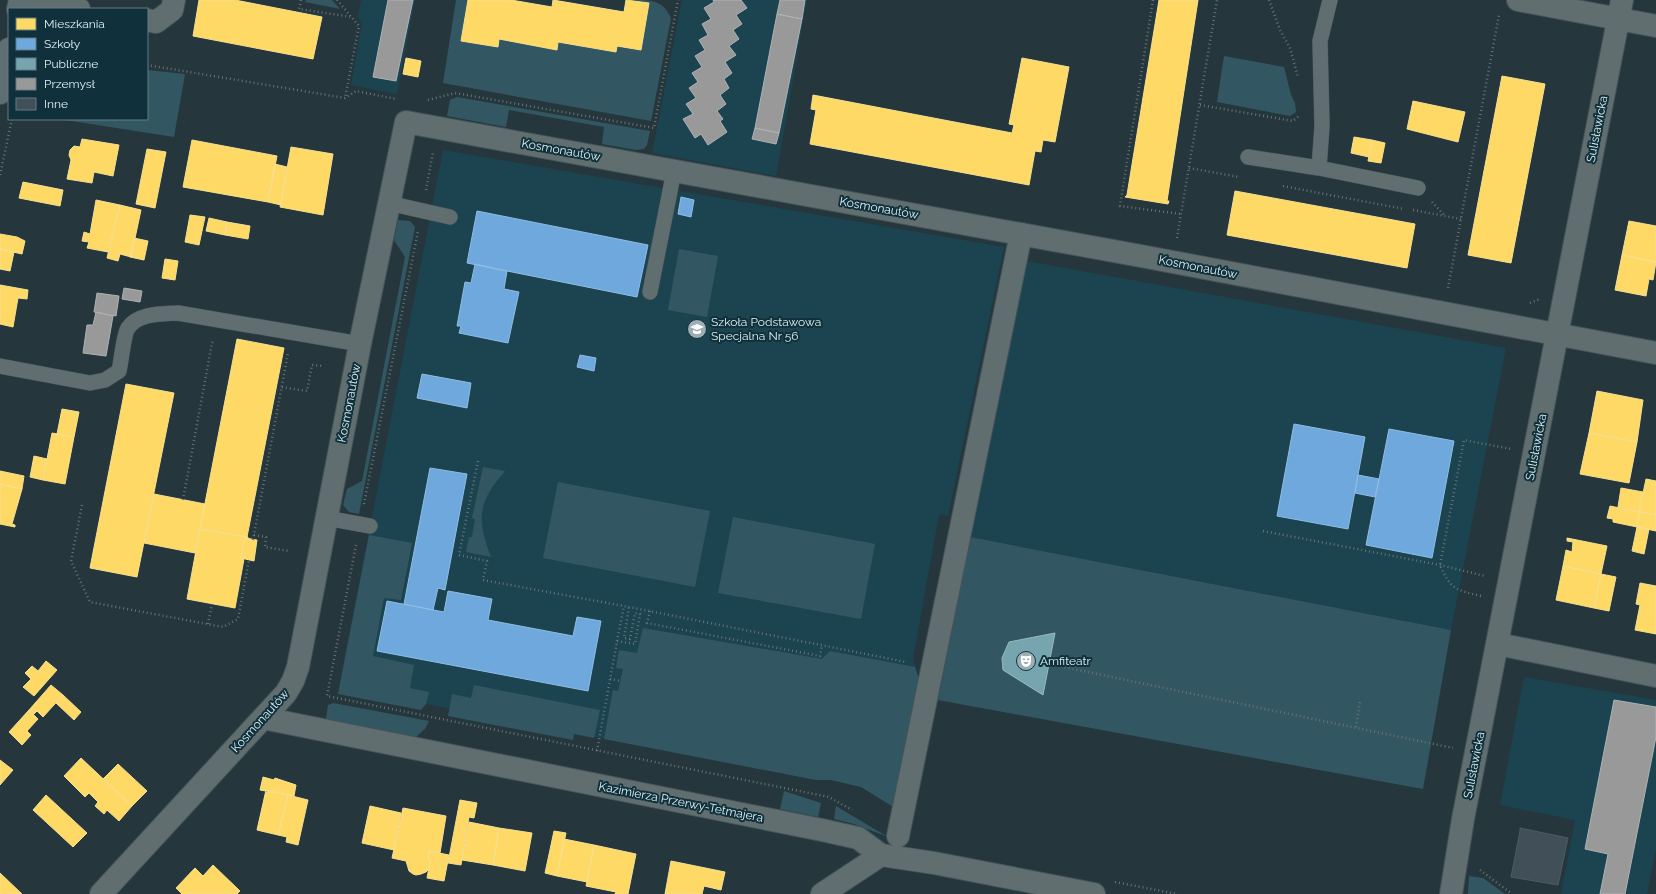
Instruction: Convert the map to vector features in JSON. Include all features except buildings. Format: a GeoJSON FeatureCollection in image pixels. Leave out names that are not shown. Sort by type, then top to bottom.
{"type":"FeatureCollection","features":[{"type":"Feature","properties":{"kind":"main road"},"geometry":{"type":"LineString","coordinates":[[0,93],[8,54]]}},
{"type":"Feature","properties":{"kind":"street"},"geometry":{"type":"LineString","coordinates":[[33,0],[73,8]]}},
{"type":"Feature","properties":{"kind":"street"},"geometry":{"type":"LineString","coordinates":[[148,20],[156,22],[172,10],[174,0]]}},
{"type":"Feature","properties":{"kind":"street"},"geometry":{"type":"LineString","coordinates":[[1518,0],[1620,10],[1656,26]]}},
{"type":"Feature","properties":{"kind":"street","name":"Sulisławicka"},"geometry":{"type":"LineString","coordinates":[[1451,894],[1463,819],[1620,10]]}},
{"type":"Feature","properties":{"kind":"street","name":"Kosmonautów"},"geometry":{"type":"LineString","coordinates":[[102,894],[264,718],[286,693],[293,681],[298,667],[360,344],[406,122],[1021,234],[1656,353]]}},
{"type":"Feature","properties":{"kind":"street"},"geometry":{"type":"LineString","coordinates":[[898,836],[1021,234]]}},
{"type":"Feature","properties":{"kind":"street"},"geometry":{"type":"LineString","coordinates":[[1498,644],[1656,676]]}},
{"type":"Feature","properties":{"kind":"street","name":"Kazimierza Przerwy-Tetmajera"},"geometry":{"type":"LineString","coordinates":[[264,718],[822,830],[858,838],[881,855],[934,863],[1094,894]]}},
{"type":"Feature","properties":{"kind":"street"},"geometry":{"type":"LineString","coordinates":[[822,894],[881,855]]}},
{"type":"Feature","properties":{"kind":"lane"},"geometry":{"type":"LineString","coordinates":[[1319,168],[1322,126],[1320,41],[1330,0]]}},
{"type":"Feature","properties":{"kind":"lane"},"geometry":{"type":"LineString","coordinates":[[1248,157],[1319,168],[1418,188]]}},
{"type":"Feature","properties":{"kind":"lane"},"geometry":{"type":"LineString","coordinates":[[650,292],[674,171]]}},
{"type":"Feature","properties":{"kind":"lane"},"geometry":{"type":"LineString","coordinates":[[388,203],[450,217]]}},
{"type":"Feature","properties":{"kind":"lane"},"geometry":{"type":"LineString","coordinates":[[0,366],[90,383],[106,380],[119,371],[127,328],[138,319],[155,314],[178,313],[360,344]]}},
{"type":"Feature","properties":{"kind":"lane"},"geometry":{"type":"LineString","coordinates":[[326,518],[365,525]]}},
{"type":"Feature","properties":{"kind":"path"},"geometry":{"type":"LineString","coordinates":[[295,0],[300,0],[299,10],[352,17]]}},
{"type":"Feature","properties":{"kind":"path"},"geometry":{"type":"LineString","coordinates":[[337,0],[359,26],[345,98]]}},
{"type":"Feature","properties":{"kind":"path"},"geometry":{"type":"LineString","coordinates":[[432,99],[455,93],[654,128],[678,0]]}},
{"type":"Feature","properties":{"kind":"path"},"geometry":{"type":"LineString","coordinates":[[1153,0],[1120,206],[1181,214]]}},
{"type":"Feature","properties":{"kind":"path"},"geometry":{"type":"LineString","coordinates":[[1176,242],[1217,0]]}},
{"type":"Feature","properties":{"kind":"path"},"geometry":{"type":"LineString","coordinates":[[1269,0],[1280,30],[1290,48],[1299,78]]}},
{"type":"Feature","properties":{"kind":"path"},"geometry":{"type":"LineString","coordinates":[[148,65],[345,98],[356,90],[393,98]]}},
{"type":"Feature","properties":{"kind":"path"},"geometry":{"type":"LineString","coordinates":[[1200,105],[1293,120],[1301,114]]}},
{"type":"Feature","properties":{"kind":"path"},"geometry":{"type":"LineString","coordinates":[[0,175],[12,120]]}},
{"type":"Feature","properties":{"kind":"path"},"geometry":{"type":"LineString","coordinates":[[435,144],[365,525],[327,696],[829,797],[854,811]]}},
{"type":"Feature","properties":{"kind":"path"},"geometry":{"type":"LineString","coordinates":[[1189,168],[1241,178]]}},
{"type":"Feature","properties":{"kind":"path"},"geometry":{"type":"LineString","coordinates":[[1280,185],[1461,220]]}},
{"type":"Feature","properties":{"kind":"path"},"geometry":{"type":"LineString","coordinates":[[183,500],[212,343],[219,336]]}},
{"type":"Feature","properties":{"kind":"path"},"geometry":{"type":"LineString","coordinates":[[253,540],[289,351]]}},
{"type":"Feature","properties":{"kind":"path"},"geometry":{"type":"LineString","coordinates":[[282,387],[307,391],[312,365],[323,366]]}},
{"type":"Feature","properties":{"kind":"path"},"geometry":{"type":"LineString","coordinates":[[1488,597],[1454,588],[1444,575],[1440,565],[1464,440],[1515,450]]}},
{"type":"Feature","properties":{"kind":"path"},"geometry":{"type":"LineString","coordinates":[[478,461],[459,555],[487,561],[483,580],[624,606],[906,662]]}},
{"type":"Feature","properties":{"kind":"path"},"geometry":{"type":"LineString","coordinates":[[82,505],[71,561],[90,602],[223,627],[238,619],[249,560]]}},
{"type":"Feature","properties":{"kind":"path"},"geometry":{"type":"LineString","coordinates":[[1263,531],[1440,565],[1491,578]]}},
{"type":"Feature","properties":{"kind":"path"},"geometry":{"type":"LineString","coordinates":[[254,535],[266,537],[265,547],[289,551]]}},
{"type":"Feature","properties":{"kind":"path"},"geometry":{"type":"LineString","coordinates":[[208,624],[212,604]]}},
{"type":"Feature","properties":{"kind":"path"},"geometry":{"type":"LineString","coordinates":[[597,751],[624,606]]}},
{"type":"Feature","properties":{"kind":"path"},"geometry":{"type":"LineString","coordinates":[[617,641],[635,644],[640,614],[635,613],[630,639],[624,638],[629,607]]}},
{"type":"Feature","properties":{"kind":"path"},"geometry":{"type":"LineString","coordinates":[[650,612],[647,623],[820,656],[822,645]]}},
{"type":"Feature","properties":{"kind":"path"},"geometry":{"type":"LineString","coordinates":[[1048,664],[1457,749]]}},
{"type":"Feature","properties":{"kind":"path"},"geometry":{"type":"LineString","coordinates":[[610,679],[620,681]]}},
{"type":"Feature","properties":{"kind":"path"},"geometry":{"type":"LineString","coordinates":[[1356,727],[1360,702]]}},
{"type":"Feature","properties":{"kind":"shaded area"},"geometry":{"type":"Polygon","coordinates":[[[306,0],[332,0],[340,9],[305,2],[306,0]]]}},
{"type":"Feature","properties":{"kind":"shaded area"},"geometry":{"type":"Polygon","coordinates":[[[361,0],[415,0],[397,94],[351,85],[362,23],[358,17],[361,0]]]}},
{"type":"Feature","properties":{"kind":"shaded area"},"geometry":{"type":"Polygon","coordinates":[[[456,0],[468,0],[461,41],[498,47],[499,39],[557,50],[558,42],[616,52],[617,46],[641,50],[649,3],[633,0],[645,0],[660,4],[668,12],[671,18],[651,121],[443,83],[456,0]]]}},
{"type":"Feature","properties":{"kind":"shaded area"},"geometry":{"type":"Polygon","coordinates":[[[682,0],[807,0],[776,176],[652,153],[682,0]]]}},
{"type":"Feature","properties":{"kind":"shaded area"},"geometry":{"type":"Polygon","coordinates":[[[1224,56],[1284,67],[1291,95],[1295,103],[1296,112],[1290,116],[1217,102],[1224,56]]]}},
{"type":"Feature","properties":{"kind":"shaded area"},"geometry":{"type":"Polygon","coordinates":[[[148,70],[185,74],[174,137],[65,120],[148,120],[148,70]]]}},
{"type":"Feature","properties":{"kind":"shaded area"},"geometry":{"type":"Polygon","coordinates":[[[457,97],[650,131],[647,145],[644,149],[636,150],[602,144],[604,127],[509,110],[506,127],[447,116],[450,100],[457,97]]]}},
{"type":"Feature","properties":{"kind":"shaded area"},"geometry":{"type":"Polygon","coordinates":[[[443,150],[1004,247],[948,516],[939,514],[913,659],[919,679],[895,808],[861,787],[831,780],[816,780],[339,687],[443,150]]]}},
{"type":"Feature","properties":{"kind":"shaded area"},"geometry":{"type":"Polygon","coordinates":[[[398,220],[410,221],[415,227],[359,514],[349,512],[343,505],[347,489],[362,481],[405,257],[394,240],[398,220]]]}},
{"type":"Feature","properties":{"kind":"shaded area"},"geometry":{"type":"Polygon","coordinates":[[[679,249],[718,256],[707,317],[668,310],[679,249]]]}},
{"type":"Feature","properties":{"kind":"shaded area"},"geometry":{"type":"Polygon","coordinates":[[[1027,261],[1506,348],[1451,630],[970,537],[1027,261]]]}},
{"type":"Feature","properties":{"kind":"shaded area"},"geometry":{"type":"Polygon","coordinates":[[[483,467],[505,471],[489,492],[482,511],[483,531],[491,557],[466,552],[469,537],[472,537],[475,519],[472,518],[483,467]]]}},
{"type":"Feature","properties":{"kind":"shaded area"},"geometry":{"type":"Polygon","coordinates":[[[558,482],[710,511],[695,587],[543,558],[558,482]]]}},
{"type":"Feature","properties":{"kind":"shaded area"},"geometry":{"type":"Polygon","coordinates":[[[733,517],[875,544],[861,619],[718,593],[733,517]]]}},
{"type":"Feature","properties":{"kind":"shaded area"},"geometry":{"type":"Polygon","coordinates":[[[369,535],[412,543],[401,600],[384,598],[373,656],[414,665],[410,688],[429,692],[426,704],[421,710],[338,694],[369,535]]]}},
{"type":"Feature","properties":{"kind":"shaded area"},"geometry":{"type":"Polygon","coordinates":[[[970,537],[1451,630],[1423,789],[938,700],[970,537]]]}},
{"type":"Feature","properties":{"kind":"shaded area"},"geometry":{"type":"Polygon","coordinates":[[[643,628],[822,659],[830,651],[915,667],[919,679],[895,808],[861,787],[831,780],[816,780],[604,739],[613,690],[618,691],[623,669],[616,668],[619,650],[637,653],[643,628]]]}},
{"type":"Feature","properties":{"kind":"shaded area"},"geometry":{"type":"Polygon","coordinates":[[[1524,677],[1656,700],[1656,849],[1647,894],[1561,894],[1575,820],[1500,805],[1524,677]]]}},
{"type":"Feature","properties":{"kind":"shaded area"},"geometry":{"type":"Polygon","coordinates":[[[474,685],[600,710],[594,738],[574,734],[573,740],[448,716],[452,694],[471,698],[474,685]]]}},
{"type":"Feature","properties":{"kind":"shaded area"},"geometry":{"type":"Polygon","coordinates":[[[333,703],[429,721],[425,729],[416,737],[326,719],[328,705],[333,703]]]}},
{"type":"Feature","properties":{"kind":"shaded area"},"geometry":{"type":"Polygon","coordinates":[[[784,791],[821,803],[818,817],[780,809],[784,791]]]}},
{"type":"Feature","properties":{"kind":"shaded area"},"geometry":{"type":"Polygon","coordinates":[[[836,806],[888,837],[854,824],[834,819],[836,806]]]}},
{"type":"Feature","properties":{"kind":"shaded area"},"geometry":{"type":"Polygon","coordinates":[[[1469,876],[1483,878],[1505,894],[1468,894],[1469,876]]]}},
{"type":"Feature","properties":{"kind":"place","name":"Szkoła Podstawowa Specjalna Nr 56"},"geometry":{"type":"Point","coordinates":[697,329]}},
{"type":"Feature","properties":{"kind":"place","name":"Amfiteatr"},"geometry":{"type":"Point","coordinates":[1026,661]}}]}
